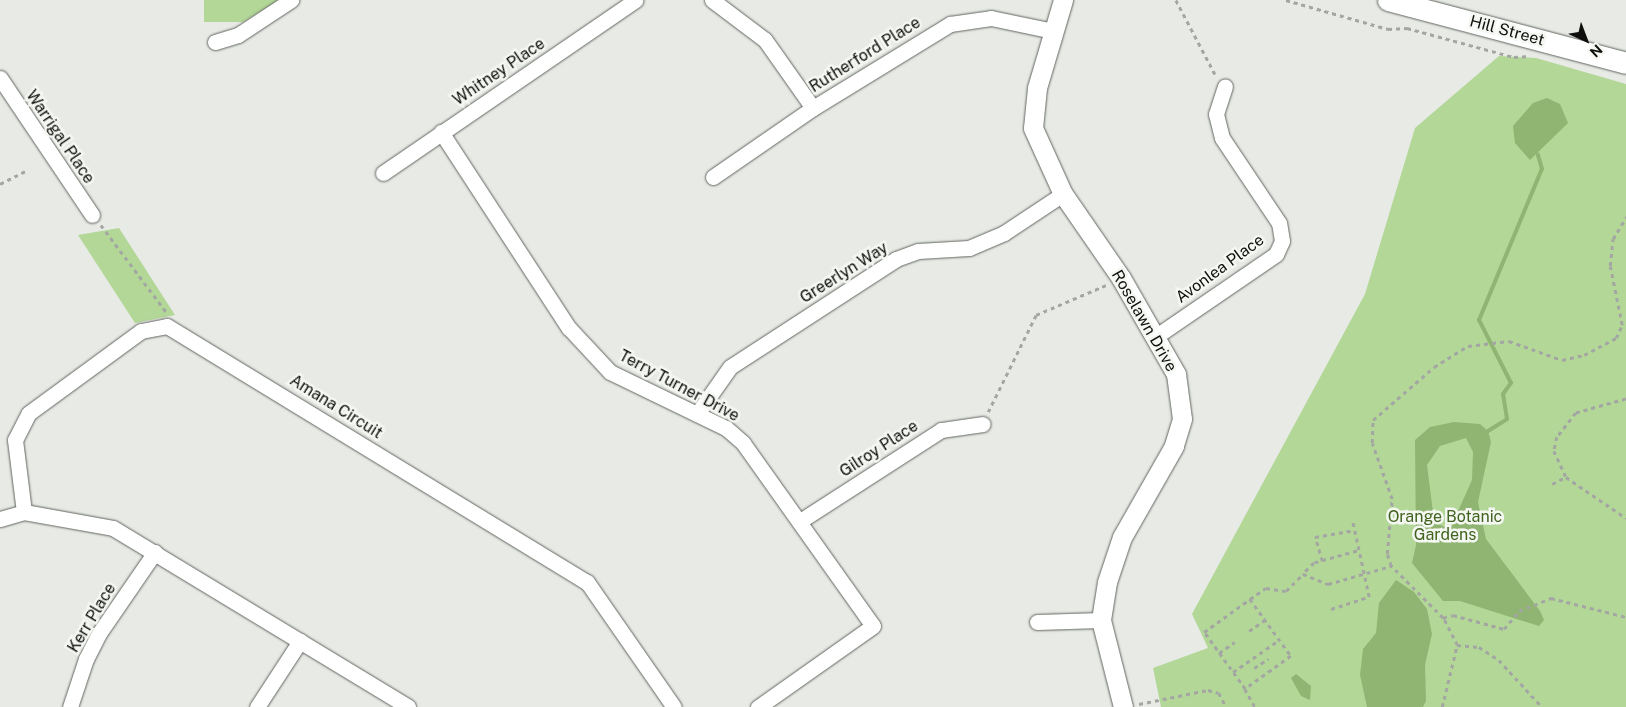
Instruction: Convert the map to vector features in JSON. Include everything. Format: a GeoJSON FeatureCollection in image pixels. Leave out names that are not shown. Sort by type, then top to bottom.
{"type":"FeatureCollection","features":[{"type":"Feature","properties":{"kind":"main road","name":"Hill Street"},"geometry":{"type":"LineString","coordinates":[[1388,0],[1626,63]]}},
{"type":"Feature","properties":{"kind":"street"},"geometry":{"type":"LineString","coordinates":[[215,42],[238,35],[291,0]]}},
{"type":"Feature","properties":{"kind":"street","name":"Whitney Place"},"geometry":{"type":"LineString","coordinates":[[383,173],[636,0]]}},
{"type":"Feature","properties":{"kind":"street"},"geometry":{"type":"LineString","coordinates":[[712,0],[765,40],[813,108]]}},
{"type":"Feature","properties":{"kind":"street","name":"Roselawn Drive"},"geometry":{"type":"LineString","coordinates":[[1063,0],[1037,88],[1033,128],[1063,194],[1121,278],[1176,374],[1182,419],[1174,446],[1112,560],[1101,620],[1128,706]]}},
{"type":"Feature","properties":{"kind":"street","name":"Rutherford Place"},"geometry":{"type":"LineString","coordinates":[[713,177],[813,108],[950,24],[992,18],[1053,31]]}},
{"type":"Feature","properties":{"kind":"street","name":"Warrigal Place"},"geometry":{"type":"LineString","coordinates":[[0,78],[92,215]]}},
{"type":"Feature","properties":{"kind":"street","name":"Avonlea Place"},"geometry":{"type":"LineString","coordinates":[[1155,337],[1276,254],[1282,241],[1278,223],[1222,138],[1216,114],[1226,86]]}},
{"type":"Feature","properties":{"kind":"street","name":"Terry Turner Drive"},"geometry":{"type":"LineString","coordinates":[[441,132],[569,328],[610,372],[696,414],[743,443],[874,626],[758,707]]}},
{"type":"Feature","properties":{"kind":"street","name":"Greerlyn Way"},"geometry":{"type":"LineString","coordinates":[[696,414],[730,367],[896,259],[918,251],[969,248],[1004,232],[1063,194]]}},
{"type":"Feature","properties":{"kind":"street"},"geometry":{"type":"LineString","coordinates":[[24,512],[15,440],[29,413],[141,330],[173,328]]}},
{"type":"Feature","properties":{"kind":"street","name":"Amana Circuit"},"geometry":{"type":"LineString","coordinates":[[173,328],[587,582],[674,707]]}},
{"type":"Feature","properties":{"kind":"street","name":"Gilroy Place"},"geometry":{"type":"LineString","coordinates":[[800,521],[941,430],[983,424]]}},
{"type":"Feature","properties":{"kind":"street"},"geometry":{"type":"LineString","coordinates":[[0,519],[24,512],[90,521],[156,552],[408,707]]}},
{"type":"Feature","properties":{"kind":"street","name":"Kerr Place"},"geometry":{"type":"LineString","coordinates":[[70,707],[100,632],[156,552]]}},
{"type":"Feature","properties":{"kind":"street"},"geometry":{"type":"LineString","coordinates":[[1037,622],[1101,620]]}},
{"type":"Feature","properties":{"kind":"street"},"geometry":{"type":"LineString","coordinates":[[257,707],[300,641]]}},
{"type":"Feature","properties":{"kind":"path"},"geometry":{"type":"LineString","coordinates":[[1176,0],[1213,74],[1226,86]]}},
{"type":"Feature","properties":{"kind":"path"},"geometry":{"type":"LineString","coordinates":[[1286,0],[1514,57],[1536,55]]}},
{"type":"Feature","properties":{"kind":"path"},"geometry":{"type":"LineString","coordinates":[[0,184],[28,170]]}},
{"type":"Feature","properties":{"kind":"path"},"geometry":{"type":"LineString","coordinates":[[92,215],[172,320],[173,328]]}},
{"type":"Feature","properties":{"kind":"path"},"geometry":{"type":"LineString","coordinates":[[1442,707],[1456,645],[1443,618],[1391,566],[1387,554],[1392,499],[1372,443],[1373,420],[1434,367],[1468,346],[1509,341],[1562,360],[1584,355],[1616,338],[1622,325],[1610,266],[1613,239],[1626,217]]}},
{"type":"Feature","properties":{"kind":"path"},"geometry":{"type":"LineString","coordinates":[[983,424],[1036,315],[1121,278]]}},
{"type":"Feature","properties":{"kind":"path"},"geometry":{"type":"LineString","coordinates":[[1626,399],[1576,412],[1564,425],[1554,451],[1566,477],[1626,518]]}},
{"type":"Feature","properties":{"kind":"path"},"geometry":{"type":"LineString","coordinates":[[1552,484],[1566,477]]}},
{"type":"Feature","properties":{"kind":"path"},"geometry":{"type":"LineString","coordinates":[[1331,609],[1369,597],[1357,551],[1352,520]]}},
{"type":"Feature","properties":{"kind":"path"},"geometry":{"type":"LineString","coordinates":[[1322,561],[1316,538],[1353,530]]}},
{"type":"Feature","properties":{"kind":"path"},"geometry":{"type":"LineString","coordinates":[[1255,707],[1245,689],[1204,632],[1266,588],[1286,591],[1303,574],[1322,561],[1357,551]]}},
{"type":"Feature","properties":{"kind":"path"},"geometry":{"type":"LineString","coordinates":[[1303,574],[1321,584],[1391,566]]}},
{"type":"Feature","properties":{"kind":"path"},"geometry":{"type":"LineString","coordinates":[[1245,689],[1291,656],[1250,599]]}},
{"type":"Feature","properties":{"kind":"path"},"geometry":{"type":"LineString","coordinates":[[1443,618],[1453,615],[1501,629],[1519,611],[1544,599],[1626,617]]}},
{"type":"Feature","properties":{"kind":"path"},"geometry":{"type":"LineString","coordinates":[[1249,631],[1265,620]]}},
{"type":"Feature","properties":{"kind":"path"},"geometry":{"type":"LineString","coordinates":[[1233,672],[1279,640]]}},
{"type":"Feature","properties":{"kind":"path"},"geometry":{"type":"LineString","coordinates":[[1219,653],[1235,642]]}},
{"type":"Feature","properties":{"kind":"path"},"geometry":{"type":"LineString","coordinates":[[1456,645],[1479,648],[1499,660],[1542,707]]}},
{"type":"Feature","properties":{"kind":"path"},"geometry":{"type":"LineString","coordinates":[[1256,656],[1261,664]]}},
{"type":"Feature","properties":{"kind":"path"},"geometry":{"type":"LineString","coordinates":[[1254,668],[1268,659]]}},
{"type":"Feature","properties":{"kind":"path"},"geometry":{"type":"LineString","coordinates":[[1128,706],[1208,690],[1219,693],[1226,707]]}},
{"type":"Feature","properties":{"kind":"green space"},"geometry":{"type":"Polygon","coordinates":[[[204,0],[279,0],[243,22],[204,22],[204,0]]]}},
{"type":"Feature","properties":{"kind":"green space","name":"Orange Botanic Gardens"},"geometry":{"type":"Polygon","coordinates":[[[1499,56],[1536,58],[1626,84],[1626,707],[1161,707],[1153,668],[1208,648],[1192,614],[1365,294],[1415,128],[1499,56]]]}},
{"type":"Feature","properties":{"kind":"green space"},"geometry":{"type":"Polygon","coordinates":[[[119,228],[175,315],[135,323],[78,235],[119,228]]]}},
{"type":"Feature","properties":{"kind":"shaded area"},"geometry":{"type":"Polygon","coordinates":[[[1547,98],[1560,104],[1568,123],[1530,160],[1515,143],[1513,126],[1533,103],[1547,98]]]}},
{"type":"Feature","properties":{"kind":"shaded area"},"geometry":{"type":"Polygon","coordinates":[[[1454,422],[1480,424],[1488,431],[1491,442],[1478,502],[1486,539],[1540,611],[1544,620],[1539,626],[1460,601],[1443,601],[1412,563],[1416,545],[1415,440],[1430,427],[1454,422]],[[1466,438],[1440,446],[1427,465],[1433,512],[1438,524],[1450,529],[1472,480],[1473,452],[1466,438]]]}},
{"type":"Feature","properties":{"kind":"shaded area"},"geometry":{"type":"Polygon","coordinates":[[[1396,580],[1414,592],[1427,609],[1432,634],[1425,665],[1426,701],[1423,707],[1367,707],[1360,675],[1363,649],[1376,633],[1379,603],[1396,580]]]}},
{"type":"Feature","properties":{"kind":"shaded area"},"geometry":{"type":"Polygon","coordinates":[[[1296,674],[1311,686],[1310,700],[1301,696],[1291,678],[1296,674]]]}},
{"type":"Feature","properties":{"kind":"waterway"},"geometry":{"type":"LineString","coordinates":[[1488,431],[1507,419],[1503,394],[1511,383],[1479,320],[1542,169],[1538,155]]}}]}
